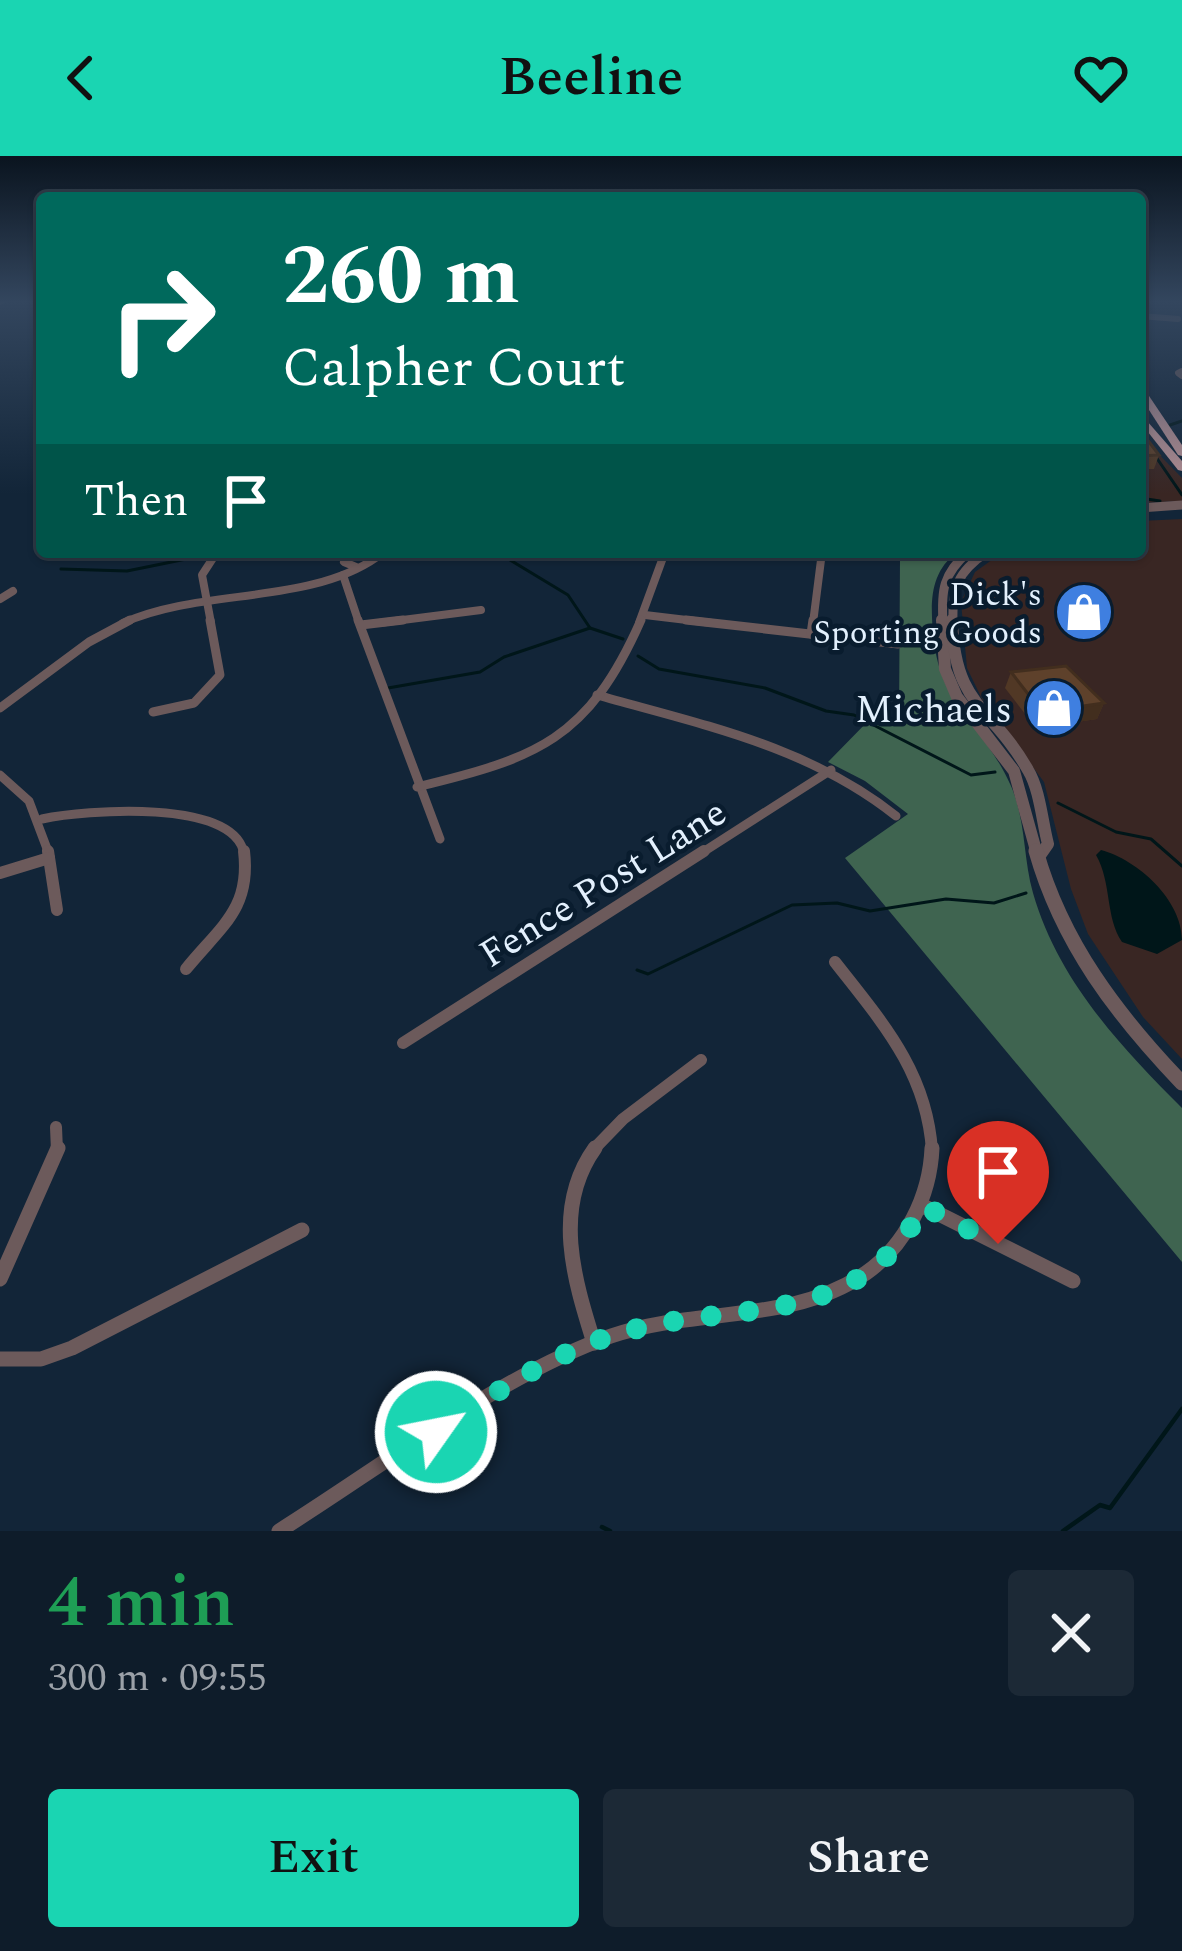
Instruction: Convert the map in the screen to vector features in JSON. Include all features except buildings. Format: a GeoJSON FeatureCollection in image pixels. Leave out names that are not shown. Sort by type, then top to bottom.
{"type":"FeatureCollection","features":[{"type":"Feature","properties":{"kind":"main road"},"geometry":{"type":"LineString","coordinates":[[1146,397],[1182,453]]}},
{"type":"Feature","properties":{"kind":"main road"},"geometry":{"type":"LineString","coordinates":[[1146,423],[1182,468]]}},
{"type":"Feature","properties":{"kind":"street"},"geometry":{"type":"LineString","coordinates":[[1146,511],[1182,508]]}},
{"type":"Feature","properties":{"kind":"street"},"geometry":{"type":"LineString","coordinates":[[153,712],[194,703],[220,676],[203,568],[212,558]]}},
{"type":"Feature","properties":{"kind":"street"},"geometry":{"type":"LineString","coordinates":[[345,558],[356,567]]}},
{"type":"Feature","properties":{"kind":"street"},"geometry":{"type":"LineString","coordinates":[[0,707],[123,622],[206,600],[344,575],[376,558]]}},
{"type":"Feature","properties":{"kind":"street"},"geometry":{"type":"LineString","coordinates":[[417,787],[535,753],[566,730],[627,656],[663,558]]}},
{"type":"Feature","properties":{"kind":"street"},"geometry":{"type":"LineString","coordinates":[[811,634],[821,558]]}},
{"type":"Feature","properties":{"kind":"street"},"geometry":{"type":"LineString","coordinates":[[962,558],[949,570],[940,591],[945,670],[957,697],[1014,771],[1054,905],[1081,958],[1127,1026],[1182,1083]]}},
{"type":"Feature","properties":{"kind":"street"},"geometry":{"type":"LineString","coordinates":[[978,558],[952,587],[953,658],[965,689],[1030,772],[1048,844],[1041,854]]}},
{"type":"Feature","properties":{"kind":"street"},"geometry":{"type":"LineString","coordinates":[[344,575],[417,787],[440,839]]}},
{"type":"Feature","properties":{"kind":"street"},"geometry":{"type":"LineString","coordinates":[[0,599],[13,591]]}},
{"type":"Feature","properties":{"kind":"street"},"geometry":{"type":"LineString","coordinates":[[361,626],[481,610]]}},
{"type":"Feature","properties":{"kind":"street"},"geometry":{"type":"LineString","coordinates":[[645,615],[898,644]]}},
{"type":"Feature","properties":{"kind":"street"},"geometry":{"type":"LineString","coordinates":[[597,694],[831,770],[896,816]]}},
{"type":"Feature","properties":{"kind":"street","name":"Fence Post Lane"},"geometry":{"type":"LineString","coordinates":[[403,1043],[831,770]]}},
{"type":"Feature","properties":{"kind":"street"},"geometry":{"type":"LineString","coordinates":[[0,776],[16,785],[42,819],[57,910]]}},
{"type":"Feature","properties":{"kind":"street"},"geometry":{"type":"LineString","coordinates":[[42,819],[87,809],[215,820],[235,832],[243,845],[248,884],[240,902],[186,969]]}},
{"type":"Feature","properties":{"kind":"street"},"geometry":{"type":"LineString","coordinates":[[0,873],[49,859]]}},
{"type":"Feature","properties":{"kind":"street"},"geometry":{"type":"LineString","coordinates":[[278,1531],[521,1378],[594,1343],[687,1317],[780,1308],[843,1289],[885,1260],[923,1206],[932,1145],[919,1083],[835,962]]}},
{"type":"Feature","properties":{"kind":"street"},"geometry":{"type":"LineString","coordinates":[[594,1343],[568,1260],[566,1229],[574,1186],[586,1159],[610,1130],[700,1060]]}},
{"type":"Feature","properties":{"kind":"street"},"geometry":{"type":"LineString","coordinates":[[0,1279],[58,1148],[56,1127]]}},
{"type":"Feature","properties":{"kind":"street"},"geometry":{"type":"LineString","coordinates":[[923,1206],[1072,1282]]}},
{"type":"Feature","properties":{"kind":"street"},"geometry":{"type":"LineString","coordinates":[[0,1360],[28,1361],[72,1348],[302,1230]]}},
{"type":"Feature","properties":{"kind":"shaded area"},"geometry":{"type":"Polygon","coordinates":[[[1146,441],[1182,478],[1182,501],[1146,503],[1146,441]]]}},
{"type":"Feature","properties":{"kind":"shaded area"},"geometry":{"type":"Polygon","coordinates":[[[1182,519],[1182,1059],[1143,1017],[1088,934],[1071,889],[1044,782],[982,699],[967,668],[961,602],[975,572],[995,558],[1146,558],[1146,521],[1182,519]]]}},
{"type":"Feature","properties":{"kind":"shaded area"},"geometry":{"type":"Polygon","coordinates":[[[1101,850],[1129,863],[1155,884],[1175,910],[1182,940],[1157,954],[1122,942],[1096,855],[1101,850]]]}},
{"type":"Feature","properties":{"kind":"green space"},"geometry":{"type":"Polygon","coordinates":[[[900,558],[951,558],[939,573],[932,598],[941,672],[1011,786],[1044,925],[1094,1010],[1182,1108],[1182,1262],[845,858],[908,814],[865,781],[828,762],[872,717],[899,725],[900,558]]]}},
{"type":"Feature","properties":{"kind":"waterway"},"geometry":{"type":"LineString","coordinates":[[1170,425],[1182,421]]}},
{"type":"Feature","properties":{"kind":"waterway"},"geometry":{"type":"LineString","coordinates":[[1156,457],[1182,495]]}},
{"type":"Feature","properties":{"kind":"waterway"},"geometry":{"type":"LineString","coordinates":[[1146,499],[1160,501]]}},
{"type":"Feature","properties":{"kind":"waterway"},"geometry":{"type":"LineString","coordinates":[[61,569],[127,571],[191,558]]}},
{"type":"Feature","properties":{"kind":"waterway"},"geometry":{"type":"LineString","coordinates":[[507,558],[568,595],[590,628]]}},
{"type":"Feature","properties":{"kind":"waterway"},"geometry":{"type":"LineString","coordinates":[[388,688],[480,672],[504,657],[590,628]]}},
{"type":"Feature","properties":{"kind":"waterway"},"geometry":{"type":"LineString","coordinates":[[590,628],[623,639]]}},
{"type":"Feature","properties":{"kind":"waterway"},"geometry":{"type":"LineString","coordinates":[[638,656],[659,669],[765,688],[826,711],[854,715],[971,775],[995,772]]}},
{"type":"Feature","properties":{"kind":"waterway"},"geometry":{"type":"LineString","coordinates":[[1058,803],[1116,832],[1151,839],[1182,866]]}},
{"type":"Feature","properties":{"kind":"waterway"},"geometry":{"type":"LineString","coordinates":[[637,970],[648,974],[792,905],[837,903],[870,911],[946,899],[994,903],[1026,893]]}},
{"type":"Feature","properties":{"kind":"waterway"},"geometry":{"type":"LineString","coordinates":[[1063,1531],[1100,1505],[1110,1508],[1182,1409]]}},
{"type":"Feature","properties":{"kind":"waterway"},"geometry":{"type":"LineString","coordinates":[[602,1527],[610,1531]]}},
{"type":"Feature","properties":{"kind":"place","name":"Dick's Sporting Goods"},"geometry":{"type":"Point","coordinates":[1084,612]}},
{"type":"Feature","properties":{"kind":"place","name":"Michaels"},"geometry":{"type":"Point","coordinates":[1054,708]}},
{"type":"Feature","properties":{"kind":"route"},"geometry":{"type":"LineString","coordinates":[[436,1432],[535,1370],[610,1336],[687,1317],[780,1308],[843,1289],[885,1260],[923,1206],[998,1244]]}}]}
